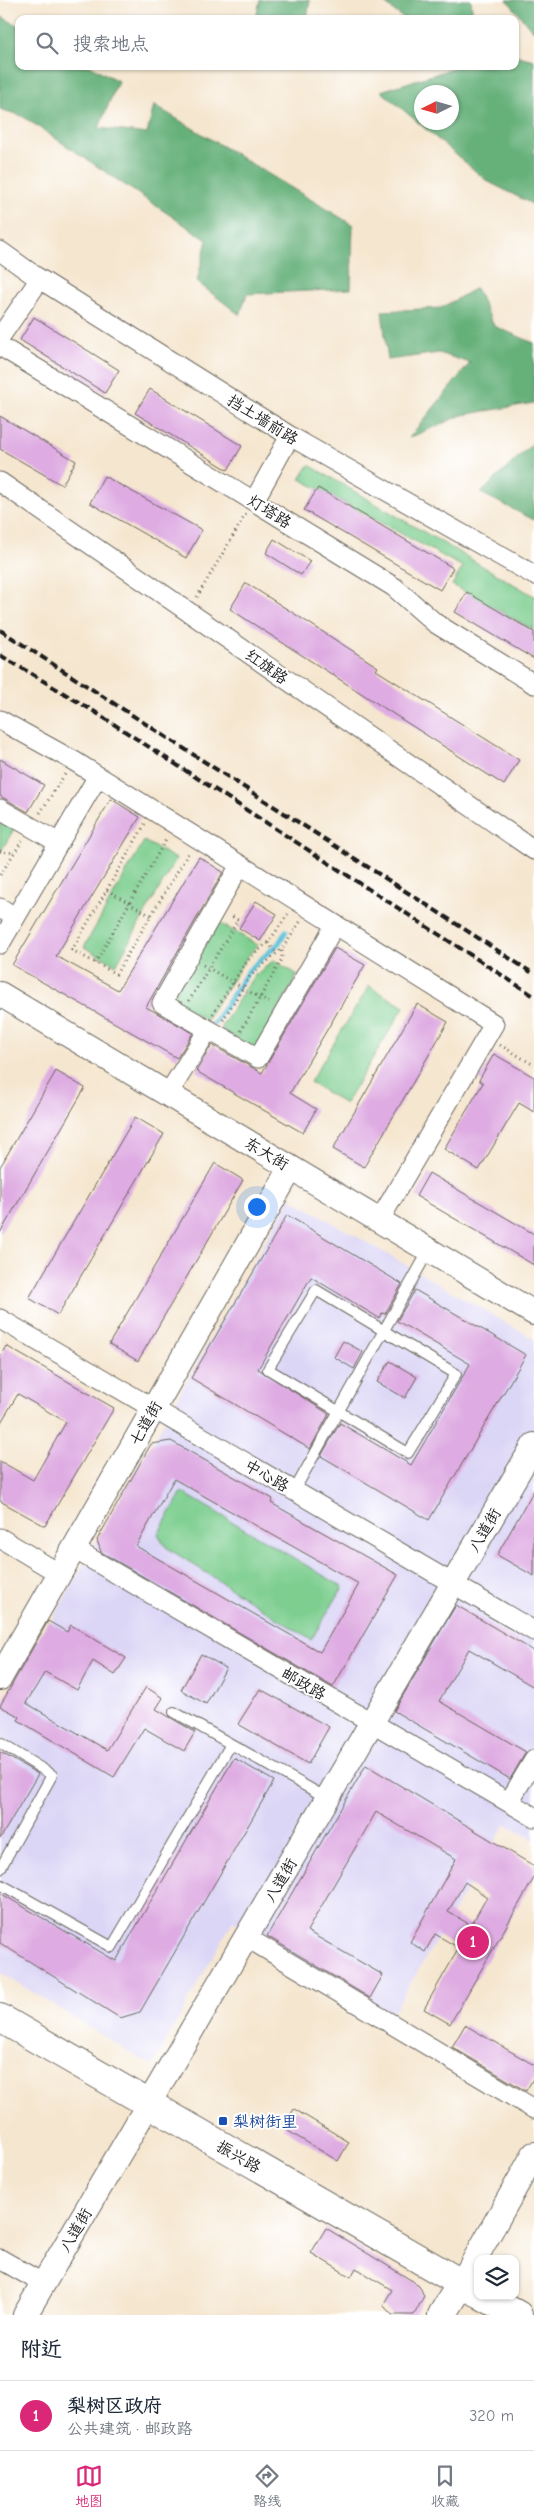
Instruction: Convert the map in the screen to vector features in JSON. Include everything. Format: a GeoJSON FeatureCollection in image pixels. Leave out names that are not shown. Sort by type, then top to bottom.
{"type":"FeatureCollection","features":[{"type":"Feature","properties":{"kind":"main road","name":"振兴路"},"geometry":{"type":"LineString","coordinates":[[3,2025],[149,2104],[474,2291]]}},
{"type":"Feature","properties":{"kind":"main road"},"geometry":{"type":"LineString","coordinates":[[442,2315],[474,2291]]}},
{"type":"Feature","properties":{"kind":"main road","name":"振兴路"},"geometry":{"type":"LineString","coordinates":[[490,2300],[518,2315]]}},
{"type":"Feature","properties":{"kind":"street","name":"挡土墙前路"},"geometry":{"type":"LineString","coordinates":[[0,251],[40,279],[290,436],[534,575]]}},
{"type":"Feature","properties":{"kind":"street"},"geometry":{"type":"LineString","coordinates":[[0,337],[40,279]]}},
{"type":"Feature","properties":{"kind":"street","name":"灯塔路"},"geometry":{"type":"LineString","coordinates":[[0,346],[394,587],[435,623],[534,684]]}},
{"type":"Feature","properties":{"kind":"street"},"geometry":{"type":"LineString","coordinates":[[254,501],[290,436]]}},
{"type":"Feature","properties":{"kind":"street","name":"红旗路"},"geometry":{"type":"LineString","coordinates":[[0,482],[534,850]]}},
{"type":"Feature","properties":{"kind":"street"},"geometry":{"type":"LineString","coordinates":[[0,720],[98,776],[494,1024],[380,1221]]}},
{"type":"Feature","properties":{"kind":"street"},"geometry":{"type":"LineString","coordinates":[[0,944],[8,913],[59,843],[98,776]]}},
{"type":"Feature","properties":{"kind":"street"},"geometry":{"type":"LineString","coordinates":[[0,809],[59,843]]}},
{"type":"Feature","properties":{"kind":"street"},"geometry":{"type":"LineString","coordinates":[[240,865],[162,1004],[258,1058],[335,925]]}},
{"type":"Feature","properties":{"kind":"street","name":"东大街"},"geometry":{"type":"LineString","coordinates":[[0,994],[534,1313]]}},
{"type":"Feature","properties":{"kind":"street"},"geometry":{"type":"LineString","coordinates":[[168,1094],[209,1030]]}},
{"type":"Feature","properties":{"kind":"street","name":"七道街"},"geometry":{"type":"LineString","coordinates":[[0,1678],[291,1168]]}},
{"type":"Feature","properties":{"kind":"street","name":"中心路"},"geometry":{"type":"LineString","coordinates":[[0,1319],[534,1631]]}},
{"type":"Feature","properties":{"kind":"street","name":"八道街"},"geometry":{"type":"LineString","coordinates":[[25,2315],[534,1445]]}},
{"type":"Feature","properties":{"kind":"street"},"geometry":{"type":"LineString","coordinates":[[0,1538],[60,1574]]}},
{"type":"Feature","properties":{"kind":"street","name":"邮政路"},"geometry":{"type":"LineString","coordinates":[[74,1548],[534,1817]]}},
{"type":"Feature","properties":{"kind":"street"},"geometry":{"type":"LineString","coordinates":[[509,1802],[534,1760]]}},
{"type":"Feature","properties":{"kind":"street"},"geometry":{"type":"LineString","coordinates":[[246,1937],[534,2109]]}},
{"type":"Feature","properties":{"kind":"street"},"geometry":{"type":"LineString","coordinates":[[490,2255],[534,2154]]}},
{"type":"Feature","properties":{"kind":"street"},"geometry":{"type":"LineString","coordinates":[[0,2259],[44,2284]]}},
{"type":"Feature","properties":{"kind":"lane"},"geometry":{"type":"LineString","coordinates":[[294,1491],[429,1250]]}},
{"type":"Feature","properties":{"kind":"lane"},"geometry":{"type":"LineString","coordinates":[[316,1290],[384,1330],[456,1374],[408,1453],[268,1369],[316,1290]]}},
{"type":"Feature","properties":{"kind":"lane"},"geometry":{"type":"LineString","coordinates":[[174,1712],[328,1798]]}},
{"type":"Feature","properties":{"kind":"lane"},"geometry":{"type":"LineString","coordinates":[[0,1743],[52,1775],[0,1869]]}},
{"type":"Feature","properties":{"kind":"lane"},"geometry":{"type":"LineString","coordinates":[[0,1884],[112,1948],[231,1744]]}},
{"type":"Feature","properties":{"kind":"path"},"geometry":{"type":"LineString","coordinates":[[188,612],[254,501]]}},
{"type":"Feature","properties":{"kind":"path"},"geometry":{"type":"LineString","coordinates":[[153,811],[72,950],[116,974],[197,838]]}},
{"type":"Feature","properties":{"kind":"path"},"geometry":{"type":"LineString","coordinates":[[94,963],[175,824]]}},
{"type":"Feature","properties":{"kind":"path"},"geometry":{"type":"LineString","coordinates":[[0,851],[14,852]]}},
{"type":"Feature","properties":{"kind":"path"},"geometry":{"type":"LineString","coordinates":[[107,890],[151,916]]}},
{"type":"Feature","properties":{"kind":"path"},"geometry":{"type":"LineString","coordinates":[[209,1030],[246,962],[268,943],[303,905]]}},
{"type":"Feature","properties":{"kind":"path"},"geometry":{"type":"LineString","coordinates":[[233,1044],[282,959],[282,949],[303,905]]}},
{"type":"Feature","properties":{"kind":"path"},"geometry":{"type":"LineString","coordinates":[[181,1014],[238,920],[217,906]]}},
{"type":"Feature","properties":{"kind":"path"},"geometry":{"type":"LineString","coordinates":[[268,943],[276,953]]}},
{"type":"Feature","properties":{"kind":"path"},"geometry":{"type":"LineString","coordinates":[[209,1030],[250,976],[282,949]]}},
{"type":"Feature","properties":{"kind":"path"},"geometry":{"type":"LineString","coordinates":[[188,957],[285,1011]]}},
{"type":"Feature","properties":{"kind":"path"},"geometry":{"type":"LineString","coordinates":[[486,1036],[534,1065]]}},
{"type":"Feature","properties":{"kind":"shaded area"},"geometry":{"type":"Polygon","coordinates":[[[290,1198],[534,1339],[534,1840],[506,1824],[392,2014],[233,1921],[152,2066],[0,1972],[0,1713],[290,1198]]]}},
{"type":"Feature","properties":{"kind":"green space"},"geometry":{"type":"Polygon","coordinates":[[[260,0],[310,0],[308,15],[257,15],[260,0]]]}},
{"type":"Feature","properties":{"kind":"green space"},"geometry":{"type":"Polygon","coordinates":[[[381,0],[471,0],[473,15],[399,15],[381,0]]]}},
{"type":"Feature","properties":{"kind":"green space"},"geometry":{"type":"Polygon","coordinates":[[[507,0],[534,0],[533,31],[507,0]]]}},
{"type":"Feature","properties":{"kind":"green space"},"geometry":{"type":"Polygon","coordinates":[[[0,16],[15,24],[15,70],[98,70],[118,81],[99,128],[147,134],[154,105],[353,225],[351,289],[247,294],[240,315],[197,282],[207,240],[22,116],[0,109],[0,16]]]}},
{"type":"Feature","properties":{"kind":"green space"},"geometry":{"type":"Polygon","coordinates":[[[519,56],[534,60],[534,205],[487,181],[427,130],[459,130],[459,85],[414,85],[414,119],[381,91],[448,70],[519,70],[519,56]]]}},
{"type":"Feature","properties":{"kind":"green space"},"geometry":{"type":"Polygon","coordinates":[[[476,288],[494,326],[534,343],[534,403],[462,415],[409,438],[470,363],[439,353],[388,360],[382,311],[441,308],[476,288]]]}},
{"type":"Feature","properties":{"kind":"green space"},"geometry":{"type":"Polygon","coordinates":[[[534,442],[534,520],[481,493],[534,442]]]}},
{"type":"Feature","properties":{"kind":"green space"},"geometry":{"type":"Polygon","coordinates":[[[309,465],[534,596],[534,630],[452,585],[463,567],[300,479],[309,465]]]}},
{"type":"Feature","properties":{"kind":"green space"},"geometry":{"type":"Polygon","coordinates":[[[0,821],[14,829],[0,853],[0,821]]]}},
{"type":"Feature","properties":{"kind":"green space"},"geometry":{"type":"Polygon","coordinates":[[[144,841],[176,859],[116,965],[84,947],[144,841]]]}},
{"type":"Feature","properties":{"kind":"green space"},"geometry":{"type":"Polygon","coordinates":[[[216,921],[258,945],[247,957],[206,1020],[170,1000],[216,921]]]}},
{"type":"Feature","properties":{"kind":"green space"},"geometry":{"type":"Polygon","coordinates":[[[274,960],[298,975],[256,1049],[223,1031],[222,1026],[253,977],[274,960]]]}},
{"type":"Feature","properties":{"kind":"green space"},"geometry":{"type":"Polygon","coordinates":[[[369,986],[404,1007],[345,1104],[310,1082],[369,986]]]}},
{"type":"Feature","properties":{"kind":"green space"},"geometry":{"type":"Polygon","coordinates":[[[182,1492],[343,1587],[311,1640],[166,1547],[158,1534],[182,1492]]]}},
{"type":"Feature","properties":{"kind":"building"},"geometry":{"type":"Polygon","coordinates":[[[34,317],[119,370],[105,393],[20,340],[34,317]]]}},
{"type":"Feature","properties":{"kind":"building"},"geometry":{"type":"Polygon","coordinates":[[[150,389],[242,446],[228,470],[135,413],[150,389]]]}},
{"type":"Feature","properties":{"kind":"building"},"geometry":{"type":"Polygon","coordinates":[[[0,416],[76,461],[62,485],[0,449],[0,416]]]}},
{"type":"Feature","properties":{"kind":"building"},"geometry":{"type":"Polygon","coordinates":[[[104,476],[202,530],[186,558],[90,503],[104,476]]]}},
{"type":"Feature","properties":{"kind":"building"},"geometry":{"type":"Polygon","coordinates":[[[318,488],[453,568],[440,590],[304,510],[318,488]]]}},
{"type":"Feature","properties":{"kind":"building"},"geometry":{"type":"Polygon","coordinates":[[[274,539],[310,561],[301,575],[266,553],[274,539]]]}},
{"type":"Feature","properties":{"kind":"building"},"geometry":{"type":"Polygon","coordinates":[[[246,583],[378,667],[376,670],[519,760],[504,785],[230,609],[246,583]]]}},
{"type":"Feature","properties":{"kind":"building"},"geometry":{"type":"Polygon","coordinates":[[[467,592],[534,632],[534,659],[455,612],[467,592]]]}},
{"type":"Feature","properties":{"kind":"building"},"geometry":{"type":"Polygon","coordinates":[[[0,759],[44,785],[28,812],[0,796],[0,759]]]}},
{"type":"Feature","properties":{"kind":"building"},"geometry":{"type":"Polygon","coordinates":[[[111,799],[140,817],[56,956],[118,990],[199,857],[223,872],[146,1007],[193,1033],[177,1058],[12,965],[111,799]]]}},
{"type":"Feature","properties":{"kind":"building"},"geometry":{"type":"Polygon","coordinates":[[[256,901],[277,914],[260,941],[239,928],[256,901]]]}},
{"type":"Feature","properties":{"kind":"building"},"geometry":{"type":"Polygon","coordinates":[[[335,948],[365,965],[290,1093],[316,1109],[303,1133],[196,1071],[212,1045],[262,1073],[335,948]]]}},
{"type":"Feature","properties":{"kind":"building"},"geometry":{"type":"Polygon","coordinates":[[[417,1004],[448,1022],[364,1167],[333,1149],[417,1004]]]}},
{"type":"Feature","properties":{"kind":"building"},"geometry":{"type":"Polygon","coordinates":[[[494,1054],[534,1077],[534,1112],[519,1103],[479,1170],[444,1149],[483,1083],[479,1080],[494,1054]]]}},
{"type":"Feature","properties":{"kind":"building"},"geometry":{"type":"Polygon","coordinates":[[[56,1071],[85,1088],[0,1233],[0,1167],[56,1071]]]}},
{"type":"Feature","properties":{"kind":"building"},"geometry":{"type":"Polygon","coordinates":[[[135,1117],[164,1134],[58,1315],[29,1298],[135,1117]]]}},
{"type":"Feature","properties":{"kind":"building"},"geometry":{"type":"Polygon","coordinates":[[[215,1163],[243,1180],[138,1361],[109,1344],[215,1163]]]}},
{"type":"Feature","properties":{"kind":"building"},"geometry":{"type":"Polygon","coordinates":[[[429,1173],[534,1234],[534,1265],[416,1196],[429,1173]]]}},
{"type":"Feature","properties":{"kind":"building"},"geometry":{"type":"Polygon","coordinates":[[[287,1215],[402,1284],[385,1314],[382,1313],[379,1318],[311,1277],[258,1369],[329,1414],[310,1449],[191,1378],[287,1215]]]}},
{"type":"Feature","properties":{"kind":"building"},"geometry":{"type":"Polygon","coordinates":[[[415,1290],[526,1355],[429,1520],[321,1456],[340,1423],[411,1465],[470,1364],[397,1321],[415,1290]]]}},
{"type":"Feature","properties":{"kind":"building"},"geometry":{"type":"Polygon","coordinates":[[[343,1341],[363,1352],[354,1369],[334,1357],[343,1341]]]}},
{"type":"Feature","properties":{"kind":"building"},"geometry":{"type":"Polygon","coordinates":[[[6,1346],[114,1408],[45,1526],[0,1501],[0,1461],[33,1480],[66,1422],[18,1394],[0,1424],[0,1357],[6,1346]]]}},
{"type":"Feature","properties":{"kind":"building"},"geometry":{"type":"Polygon","coordinates":[[[390,1361],[417,1377],[405,1398],[377,1382],[390,1361]]]}},
{"type":"Feature","properties":{"kind":"building"},"geometry":{"type":"Polygon","coordinates":[[[171,1441],[273,1499],[271,1503],[398,1575],[333,1687],[101,1552],[97,1540],[151,1444],[171,1441]],[[174,1479],[136,1546],[320,1652],[359,1584],[174,1479]]]}},
{"type":"Feature","properties":{"kind":"building"},"geometry":{"type":"Polygon","coordinates":[[[534,1490],[534,1576],[497,1555],[534,1490]]]}},
{"type":"Feature","properties":{"kind":"building"},"geometry":{"type":"Polygon","coordinates":[[[456,1605],[534,1651],[534,1687],[469,1649],[439,1701],[526,1752],[510,1779],[394,1711],[456,1605]]]}},
{"type":"Feature","properties":{"kind":"building"},"geometry":{"type":"Polygon","coordinates":[[[48,1621],[67,1632],[71,1625],[126,1658],[115,1675],[93,1661],[77,1690],[45,1672],[26,1703],[107,1750],[146,1687],[163,1698],[156,1709],[195,1732],[184,1751],[144,1728],[114,1777],[18,1720],[20,1717],[0,1706],[48,1621]]]}},
{"type":"Feature","properties":{"kind":"building"},"geometry":{"type":"Polygon","coordinates":[[[201,1654],[226,1668],[206,1704],[181,1690],[201,1654]]]}},
{"type":"Feature","properties":{"kind":"building"},"geometry":{"type":"Polygon","coordinates":[[[260,1689],[329,1727],[308,1764],[238,1724],[260,1689]]]}},
{"type":"Feature","properties":{"kind":"building"},"geometry":{"type":"Polygon","coordinates":[[[0,1752],[38,1774],[0,1839],[0,1752]]]}},
{"type":"Feature","properties":{"kind":"building"},"geometry":{"type":"Polygon","coordinates":[[[234,1758],[274,1781],[140,2012],[120,2018],[0,1943],[0,1893],[116,1961],[234,1758]]]}},
{"type":"Feature","properties":{"kind":"building"},"geometry":{"type":"Polygon","coordinates":[[[366,1765],[534,1866],[534,1878],[450,2024],[424,2009],[459,1948],[435,1934],[425,1952],[410,1942],[456,1859],[376,1812],[307,1931],[383,1975],[370,1998],[267,1936],[366,1765]],[[465,1882],[448,1912],[471,1925],[487,1897],[465,1882]]]}},
{"type":"Feature","properties":{"kind":"building"},"geometry":{"type":"Polygon","coordinates":[[[465,2025],[534,2065],[534,2077],[526,2091],[452,2047],[465,2025]]]}},
{"type":"Feature","properties":{"kind":"building"},"geometry":{"type":"Polygon","coordinates":[[[294,2109],[349,2142],[338,2161],[283,2128],[294,2109]]]}},
{"type":"Feature","properties":{"kind":"building"},"geometry":{"type":"Polygon","coordinates":[[[326,2228],[419,2285],[424,2296],[414,2315],[392,2315],[383,2305],[392,2290],[356,2268],[351,2277],[311,2253],[326,2228]]]}},
{"type":"Feature","properties":{"kind":"waterway"},"geometry":{"type":"LineString","coordinates":[[214,1023],[249,970],[279,943],[286,931]]}},
{"type":"Feature","properties":{"kind":"railway"},"geometry":{"type":"LineString","coordinates":[[0,630],[534,974]]}},
{"type":"Feature","properties":{"kind":"railway"},"geometry":{"type":"LineString","coordinates":[[0,655],[95,712],[534,996]]}},
{"type":"Feature","properties":{"kind":"place","name":"梨树区政府"},"geometry":{"type":"Point","coordinates":[473,1942]}},
{"type":"Feature","properties":{"kind":"place","name":"梨树街里"},"geometry":{"type":"Point","coordinates":[223,2121]}}]}
